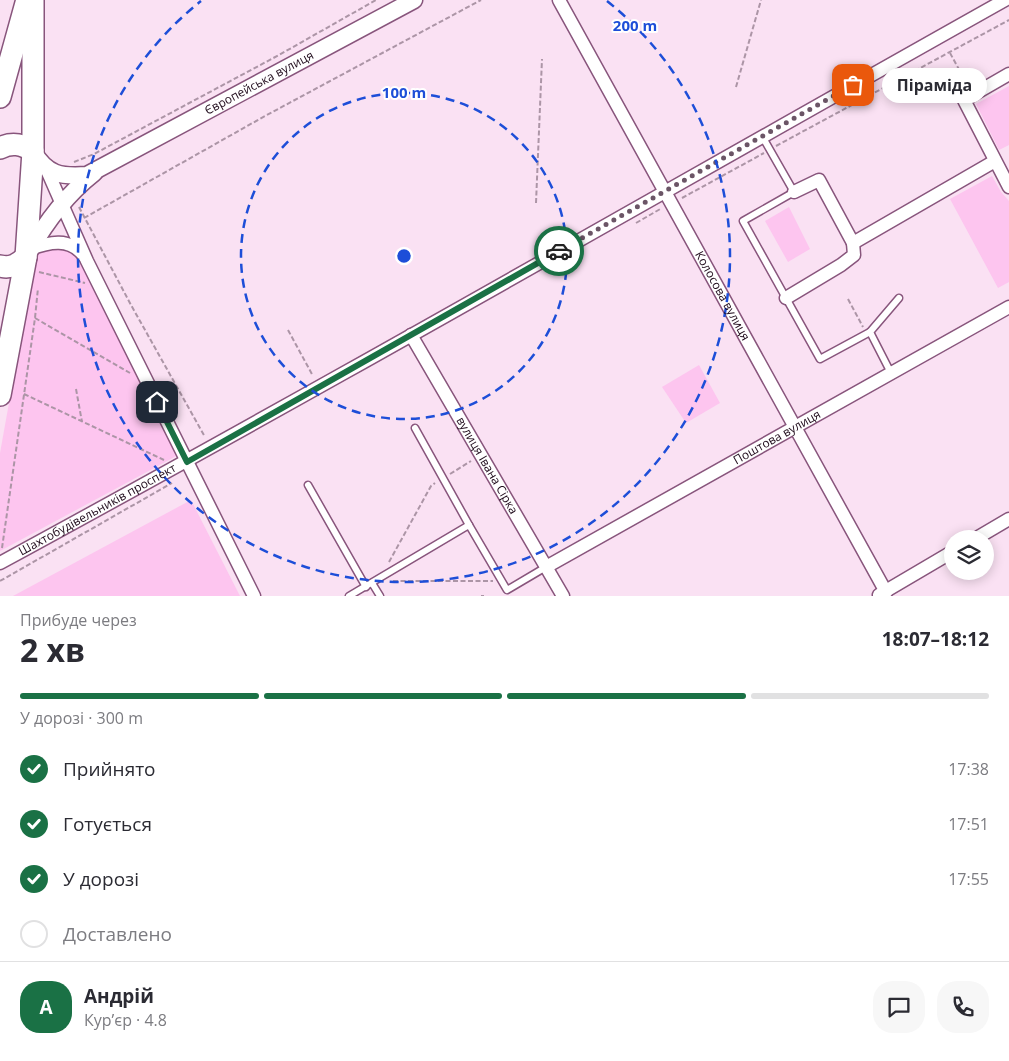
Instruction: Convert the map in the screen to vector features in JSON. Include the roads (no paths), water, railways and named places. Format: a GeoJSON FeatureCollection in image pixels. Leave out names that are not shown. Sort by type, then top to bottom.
{"type":"FeatureCollection","features":[{"type":"Feature","properties":{"kind":"highway"},"geometry":{"type":"LineString","coordinates":[[0,97],[32,0]]}},
{"type":"Feature","properties":{"kind":"highway"},"geometry":{"type":"LineString","coordinates":[[0,396],[32,260],[32,0]]}},
{"type":"Feature","properties":{"kind":"highway"},"geometry":{"type":"LineString","coordinates":[[0,148],[10,144],[18,144],[33,151]]}},
{"type":"Feature","properties":{"kind":"highway"},"geometry":{"type":"LineString","coordinates":[[0,266],[6,268],[32,260]]}},
{"type":"Feature","properties":{"kind":"street","name":"Європейська вулиця"},"geometry":{"type":"LineString","coordinates":[[46,168],[68,177],[87,175],[414,0]]}},
{"type":"Feature","properties":{"kind":"street","name":"Колосова вулиця"},"geometry":{"type":"LineString","coordinates":[[559,0],[665,190],[882,594]]}},
{"type":"Feature","properties":{"kind":"street","name":"Шахтобудівельників проспект"},"geometry":{"type":"LineString","coordinates":[[0,563],[187,462],[665,190],[1005,0]]}},
{"type":"Feature","properties":{"kind":"street"},"geometry":{"type":"LineString","coordinates":[[1007,180],[995,161],[964,100],[1009,74]]}},
{"type":"Feature","properties":{"kind":"street"},"geometry":{"type":"LineString","coordinates":[[33,151],[46,168],[87,261],[254,596]]}},
{"type":"Feature","properties":{"kind":"street"},"geometry":{"type":"LineString","coordinates":[[853,243],[995,161]]}},
{"type":"Feature","properties":{"kind":"street","name":"Європейська вулиця"},"geometry":{"type":"LineString","coordinates":[[32,260],[48,221],[61,204],[88,177],[104,165]]}},
{"type":"Feature","properties":{"kind":"street"},"geometry":{"type":"LineString","coordinates":[[786,298],[841,265],[854,255],[853,243],[819,180],[794,192]]}},
{"type":"Feature","properties":{"kind":"street"},"geometry":{"type":"LineString","coordinates":[[32,260],[45,243],[56,242],[74,247],[82,253],[87,261]]}},
{"type":"Feature","properties":{"kind":"street","name":"Поштова вулиця"},"geometry":{"type":"LineString","coordinates":[[546,566],[1009,307]]}},
{"type":"Feature","properties":{"kind":"street","name":"вулиця Івана Сірка"},"geometry":{"type":"LineString","coordinates":[[411,335],[563,596]]}},
{"type":"Feature","properties":{"kind":"street"},"geometry":{"type":"LineString","coordinates":[[991,530],[1009,519]]}},
{"type":"Feature","properties":{"kind":"street"},"geometry":{"type":"LineString","coordinates":[[882,594],[944,557]]}},
{"type":"Feature","properties":{"kind":"lane"},"geometry":{"type":"LineString","coordinates":[[762,136],[794,192],[743,221],[820,360],[868,333],[899,298]]}},
{"type":"Feature","properties":{"kind":"lane"},"geometry":{"type":"LineString","coordinates":[[868,333],[892,373]]}},
{"type":"Feature","properties":{"kind":"lane"},"geometry":{"type":"LineString","coordinates":[[415,428],[509,593],[546,566]]}},
{"type":"Feature","properties":{"kind":"lane"},"geometry":{"type":"LineString","coordinates":[[308,485],[366,586]]}},
{"type":"Feature","properties":{"kind":"lane"},"geometry":{"type":"LineString","coordinates":[[349,596],[470,525]]}},
{"type":"Feature","properties":{"kind":"lane"},"geometry":{"type":"LineString","coordinates":[[376,580],[380,596]]}},
{"type":"Feature","properties":{"kind":"place","name":"Піраміда"},"geometry":{"type":"Point","coordinates":[853,85]}}]}
